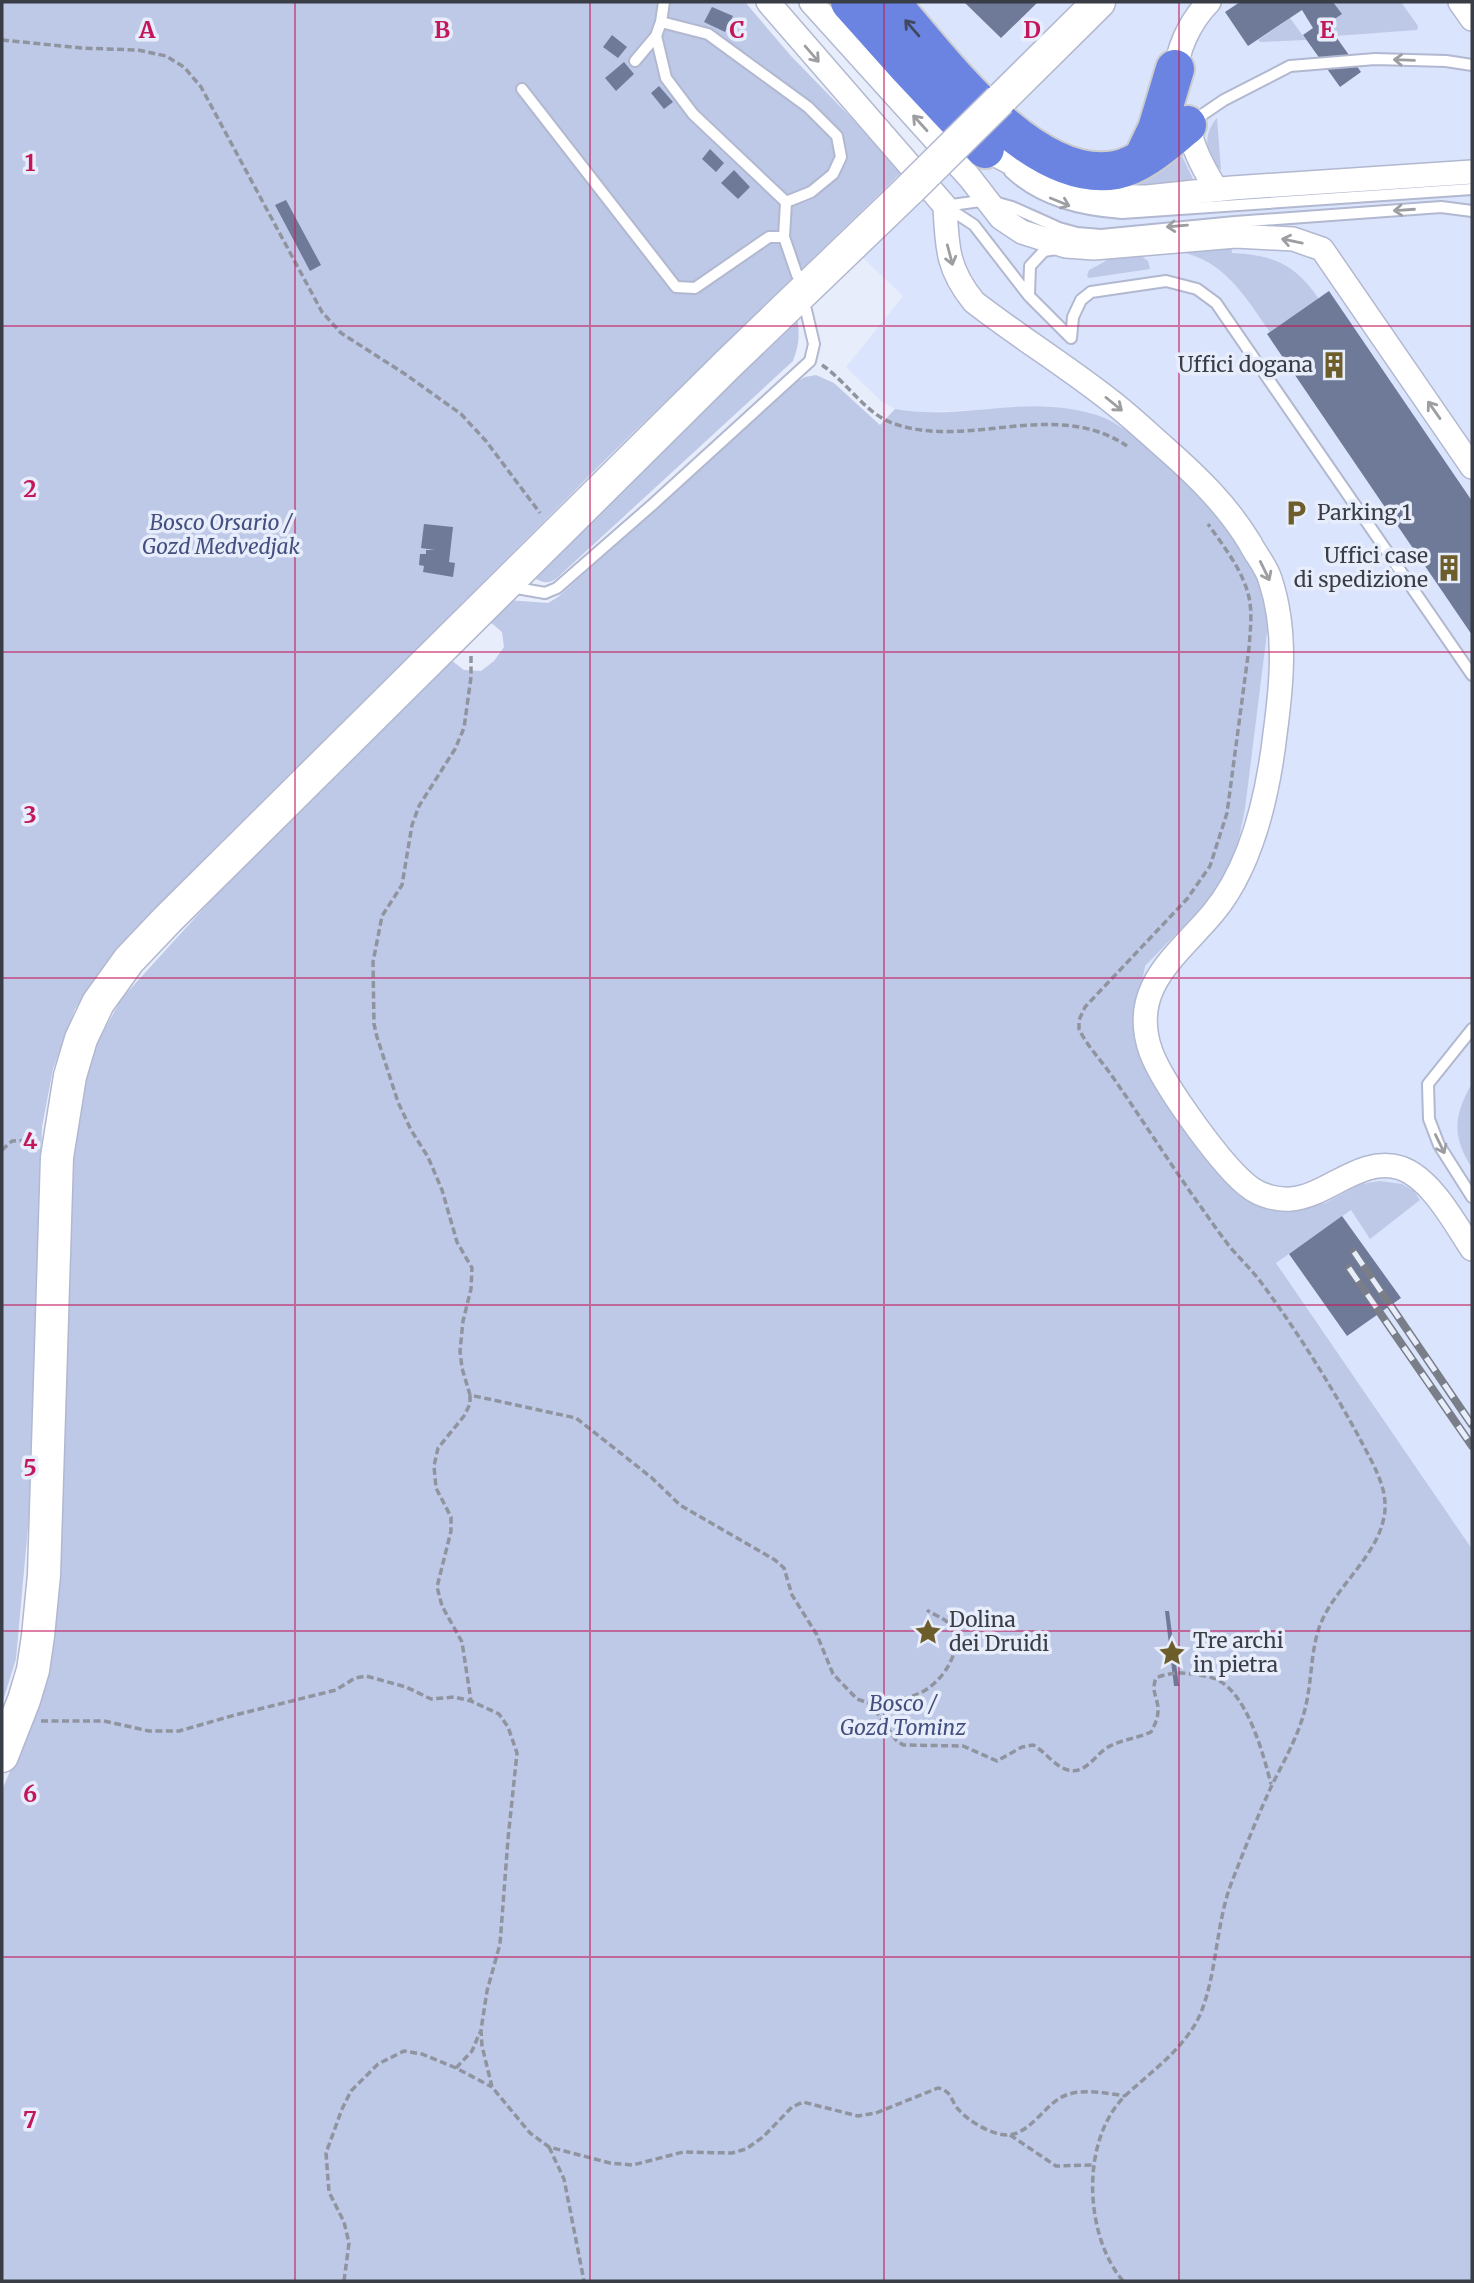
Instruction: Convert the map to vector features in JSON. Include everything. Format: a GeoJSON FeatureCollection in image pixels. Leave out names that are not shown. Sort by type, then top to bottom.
{"type":"FeatureCollection","features":[{"type":"Feature","properties":{"kind":"highway"},"geometry":{"type":"LineString","coordinates":[[850,2],[985,149]]}},
{"type":"Feature","properties":{"kind":"highway"},"geometry":{"type":"LineString","coordinates":[[890,2],[967,90],[1000,123],[1037,152],[1074,168],[1097,172],[1117,170],[1143,158],[1187,125]]}},
{"type":"Feature","properties":{"kind":"highway"},"geometry":{"type":"LineString","coordinates":[[1143,158],[1157,129],[1175,69]]}},
{"type":"Feature","properties":{"kind":"street"},"geometry":{"type":"LineString","coordinates":[[768,2],[945,206],[947,248],[958,282],[974,302],[1114,403],[1202,480],[1240,527],[1269,576],[1280,618],[1282,684],[1272,761],[1255,830],[1229,892],[1168,962],[1152,986],[1144,1008],[1146,1034],[1153,1056],[1221,1159],[1254,1191],[1272,1197],[1292,1199],[1326,1188],[1354,1173],[1377,1167],[1400,1168],[1419,1180],[1438,1199],[1472,1249]]}},
{"type":"Feature","properties":{"kind":"street"},"geometry":{"type":"LineString","coordinates":[[811,2],[970,178],[1001,218],[1021,232],[1066,246],[1094,248],[1236,236],[1293,239],[1322,249],[1472,467]]}},
{"type":"Feature","properties":{"kind":"street"},"geometry":{"type":"LineString","coordinates":[[2,1756],[33,1670],[44,1575],[57,1157],[69,1076],[97,1003],[129,960],[728,364],[1099,2]]}},
{"type":"Feature","properties":{"kind":"street"},"geometry":{"type":"LineString","coordinates":[[1209,2],[1201,10],[1189,32],[1175,69],[1199,164],[1216,189]]}},
{"type":"Feature","properties":{"kind":"street"},"geometry":{"type":"LineString","coordinates":[[1460,2],[1472,19]]}},
{"type":"Feature","properties":{"kind":"street"},"geometry":{"type":"LineString","coordinates":[[985,149],[1035,178],[1076,193],[1097,197],[1147,197],[1216,189],[1472,172]]}},
{"type":"Feature","properties":{"kind":"lane"},"geometry":{"type":"LineString","coordinates":[[635,61],[656,36],[664,2]]}},
{"type":"Feature","properties":{"kind":"lane"},"geometry":{"type":"LineString","coordinates":[[661,22],[708,33],[808,107],[837,136],[841,157],[833,174],[811,192],[786,202]]}},
{"type":"Feature","properties":{"kind":"lane"},"geometry":{"type":"LineString","coordinates":[[656,36],[666,78],[693,114],[786,202],[784,237],[797,275]]}},
{"type":"Feature","properties":{"kind":"lane"},"geometry":{"type":"LineString","coordinates":[[1187,125],[1224,100],[1290,66],[1375,59],[1446,61],[1472,65]]}},
{"type":"Feature","properties":{"kind":"lane"},"geometry":{"type":"LineString","coordinates":[[522,89],[676,287],[695,288],[769,237],[784,237]]}},
{"type":"Feature","properties":{"kind":"lane"},"geometry":{"type":"LineString","coordinates":[[985,149],[1016,177],[1052,198],[1084,209],[1122,214],[1472,188]]}},
{"type":"Feature","properties":{"kind":"lane"},"geometry":{"type":"LineString","coordinates":[[945,206],[987,200],[1012,207],[1059,228],[1101,235],[1441,207],[1472,211]]}},
{"type":"Feature","properties":{"kind":"lane"},"geometry":{"type":"LineString","coordinates":[[945,206],[974,225],[1029,296],[1070,338],[1073,317],[1081,300],[1091,292],[1166,281],[1197,289],[1216,303],[1472,675]]}},
{"type":"Feature","properties":{"kind":"lane"},"geometry":{"type":"LineString","coordinates":[[1029,296],[1030,266],[1044,251],[1066,246]]}},
{"type":"Feature","properties":{"kind":"lane"},"geometry":{"type":"LineString","coordinates":[[505,586],[545,593],[556,588],[810,361],[814,344],[806,310]]}},
{"type":"Feature","properties":{"kind":"lane"},"geometry":{"type":"LineString","coordinates":[[1472,1029],[1428,1084],[1429,1119],[1439,1145],[1472,1198]]}},
{"type":"Feature","properties":{"kind":"path"},"geometry":{"type":"LineString","coordinates":[[2,40],[82,48],[138,50],[166,56],[184,67],[201,88],[322,312],[341,333],[461,414],[486,441],[557,533]]}},
{"type":"Feature","properties":{"kind":"path"},"geometry":{"type":"LineString","coordinates":[[810,361],[832,372],[880,416],[902,425],[945,430],[1065,423],[1110,436],[1131,448]]}},
{"type":"Feature","properties":{"kind":"path"},"geometry":{"type":"LineString","coordinates":[[1123,2281],[1114,2271],[1101,2241],[1094,2206],[1093,2165],[1112,2112],[1184,2039],[1201,2012],[1230,1887],[1305,1712],[1320,1626],[1331,1604],[1378,1536],[1384,1522],[1385,1496],[1368,1455],[1331,1384],[1261,1282],[1230,1248],[1079,1029],[1079,1020],[1085,1007],[1187,899],[1202,879],[1210,866],[1223,831],[1251,617],[1246,588],[1229,556],[1206,523]]}},
{"type":"Feature","properties":{"kind":"path"},"geometry":{"type":"LineString","coordinates":[[464,626],[472,649],[464,728],[455,749],[419,806],[412,825],[402,885],[386,908],[379,927],[373,962],[373,1000],[377,1037],[398,1102],[437,1179],[457,1242],[472,1268],[460,1351],[470,1404],[464,1416],[438,1448],[434,1466],[436,1488],[452,1524],[437,1587],[442,1606],[462,1642],[471,1701]]}},
{"type":"Feature","properties":{"kind":"path"},"geometry":{"type":"LineString","coordinates":[[2,1150],[12,1142],[60,1138]]}},
{"type":"Feature","properties":{"kind":"path"},"geometry":{"type":"LineString","coordinates":[[470,1395],[576,1418],[652,1478],[680,1505],[712,1526],[775,1560],[784,1568],[792,1595],[817,1635],[834,1674],[857,1699],[872,1704],[920,1693],[936,1683],[949,1667],[955,1644],[952,1631],[946,1622],[927,1611]]}},
{"type":"Feature","properties":{"kind":"path"},"geometry":{"type":"LineString","coordinates":[[872,1704],[896,1740],[903,1745],[962,1746],[996,1761],[1022,1747],[1033,1745],[1065,1770],[1074,1771],[1085,1768],[1105,1749],[1120,1741],[1150,1732],[1158,1719],[1160,1706],[1153,1686],[1156,1678],[1166,1674],[1192,1674],[1216,1679],[1232,1692],[1247,1713],[1272,1786]]}},
{"type":"Feature","properties":{"kind":"path"},"geometry":{"type":"LineString","coordinates":[[16,1719],[104,1721],[149,1731],[179,1731],[336,1690],[355,1678],[366,1676],[406,1687],[431,1699],[454,1697],[471,1701],[499,1714],[508,1727],[517,1753],[500,1944],[486,1990],[481,2030],[485,2065],[492,2087],[530,2133],[549,2147],[610,2163],[633,2165],[683,2152],[732,2154],[746,2149],[763,2137],[792,2107],[803,2102],[858,2116],[876,2113],[938,2088],[946,2090],[955,2106],[971,2120],[998,2133],[1010,2135],[1056,2166],[1093,2165]]}},
{"type":"Feature","properties":{"kind":"path"},"geometry":{"type":"LineString","coordinates":[[456,2068],[472,2051],[481,2030]]}},
{"type":"Feature","properties":{"kind":"path"},"geometry":{"type":"LineString","coordinates":[[344,2281],[349,2243],[344,2222],[329,2192],[326,2153],[351,2091],[378,2064],[404,2051],[422,2054],[492,2087]]}},
{"type":"Feature","properties":{"kind":"path"},"geometry":{"type":"LineString","coordinates":[[1010,2135],[1023,2130],[1060,2098],[1074,2093],[1125,2096]]}},
{"type":"Feature","properties":{"kind":"path"},"geometry":{"type":"LineString","coordinates":[[549,2147],[564,2179],[584,2281]]}},
{"type":"Feature","properties":{"kind":"shaded area"},"geometry":{"type":"Polygon","coordinates":[[[911,2],[1075,2],[989,89],[911,2]]]}},
{"type":"Feature","properties":{"kind":"shaded area"},"geometry":{"type":"Polygon","coordinates":[[[1119,2],[1472,2],[1472,1549],[1102,1010],[1207,902],[1245,809],[1268,610],[1158,457],[1106,419],[1072,409],[1045,406],[915,413],[895,409],[882,402],[846,367],[903,296],[861,256],[1119,2]]]}},
{"type":"Feature","properties":{"kind":"green space","name":"Bosco Orsario / Gozd Medvedjak"},"geometry":{"type":"Polygon","coordinates":[[[2,2],[745,2],[791,56],[903,171],[601,464],[111,957],[75,1009],[53,1069],[42,1127],[29,1516],[16,1659],[2,1704],[2,2]]]}},
{"type":"Feature","properties":{"kind":"green space"},"geometry":{"type":"Polygon","coordinates":[[[1333,2],[1401,2],[1418,26],[1417,30],[1335,36],[1327,24],[1341,14],[1333,2]]]}},
{"type":"Feature","properties":{"kind":"green space"},"geometry":{"type":"Polygon","coordinates":[[[1290,18],[1306,40],[1258,40],[1290,18]]]}},
{"type":"Feature","properties":{"kind":"green space"},"geometry":{"type":"Polygon","coordinates":[[[1217,118],[1221,170],[1207,145],[1209,131],[1217,118]]]}},
{"type":"Feature","properties":{"kind":"green space"},"geometry":{"type":"Polygon","coordinates":[[[1181,154],[1193,179],[1133,189],[1095,185],[1181,154]]]}},
{"type":"Feature","properties":{"kind":"green space"},"geometry":{"type":"Polygon","coordinates":[[[1231,245],[1232,253],[1271,259],[1292,270],[1319,299],[1270,332],[1231,280],[1206,261],[1175,251],[1231,245]]]}},
{"type":"Feature","properties":{"kind":"green space"},"geometry":{"type":"Polygon","coordinates":[[[1136,252],[1148,261],[1150,269],[1089,278],[1087,276],[1089,270],[1104,262],[1113,253],[1136,252]]]}},
{"type":"Feature","properties":{"kind":"green space"},"geometry":{"type":"Polygon","coordinates":[[[797,317],[797,350],[793,361],[557,578],[546,582],[536,579],[535,572],[797,317]]]}},
{"type":"Feature","properties":{"kind":"green space","name":"Bosco / Gozd Tominz"},"geometry":{"type":"Polygon","coordinates":[[[816,375],[834,383],[880,425],[895,409],[939,412],[1049,407],[1071,409],[1107,419],[1150,449],[1196,492],[1235,540],[1263,592],[1267,609],[1267,633],[1245,809],[1238,843],[1227,872],[1207,902],[1145,966],[1136,1015],[1224,1172],[1298,1209],[1325,1203],[1361,1184],[1380,1181],[1402,1184],[1414,1191],[1420,1200],[1370,1239],[1351,1210],[1276,1263],[1472,1549],[1472,2281],[2,2281],[2,1790],[14,1762],[55,1586],[74,1159],[87,1074],[99,1039],[122,998],[349,749],[447,657],[464,670],[481,671],[494,661],[504,647],[502,632],[488,620],[508,600],[548,603],[558,597],[796,382],[816,375]]]}},
{"type":"Feature","properties":{"kind":"green space"},"geometry":{"type":"Polygon","coordinates":[[[1472,1083],[1470,1165],[1460,1143],[1458,1124],[1462,1104],[1472,1083]]]}},
{"type":"Feature","properties":{"kind":"building"},"geometry":{"type":"Polygon","coordinates":[[[964,2],[1038,2],[1001,38],[964,2]]]}},
{"type":"Feature","properties":{"kind":"building"},"geometry":{"type":"Polygon","coordinates":[[[1240,2],[1333,2],[1342,14],[1327,24],[1361,72],[1340,87],[1303,35],[1313,28],[1302,10],[1248,46],[1225,12],[1240,2]]]}},
{"type":"Feature","properties":{"kind":"building"},"geometry":{"type":"Polygon","coordinates":[[[712,7],[733,16],[725,32],[704,22],[712,7]]]}},
{"type":"Feature","properties":{"kind":"building"},"geometry":{"type":"Polygon","coordinates":[[[612,35],[627,47],[618,58],[603,47],[612,35]]]}},
{"type":"Feature","properties":{"kind":"building"},"geometry":{"type":"Polygon","coordinates":[[[624,62],[634,74],[616,91],[605,78],[624,62]]]}},
{"type":"Feature","properties":{"kind":"building"},"geometry":{"type":"Polygon","coordinates":[[[659,86],[673,102],[664,109],[651,93],[659,86]]]}},
{"type":"Feature","properties":{"kind":"building"},"geometry":{"type":"Polygon","coordinates":[[[710,149],[724,163],[716,172],[702,159],[710,149]]]}},
{"type":"Feature","properties":{"kind":"building"},"geometry":{"type":"Polygon","coordinates":[[[734,170],[750,187],[738,199],[721,183],[734,170]]]}},
{"type":"Feature","properties":{"kind":"building"},"geometry":{"type":"Polygon","coordinates":[[[286,200],[321,265],[310,271],[275,205],[286,200]]]}},
{"type":"Feature","properties":{"kind":"building"},"geometry":{"type":"Polygon","coordinates":[[[1329,291],[1472,501],[1472,635],[1267,334],[1329,291]]]}},
{"type":"Feature","properties":{"kind":"building"},"geometry":{"type":"Polygon","coordinates":[[[424,524],[453,527],[449,562],[455,563],[453,577],[423,572],[424,566],[419,565],[420,554],[426,554],[426,550],[435,550],[421,548],[424,524]]]}},
{"type":"Feature","properties":{"kind":"building"},"geometry":{"type":"Polygon","coordinates":[[[1342,1216],[1401,1298],[1347,1336],[1289,1254],[1342,1216]]]}},
{"type":"Feature","properties":{"kind":"building"},"geometry":{"type":"Polygon","coordinates":[[[1165,1611],[1169,1611],[1179,1686],[1174,1686],[1165,1611]]]}},
{"type":"Feature","properties":{"kind":"railway"},"geometry":{"type":"LineString","coordinates":[[1354,1252],[1472,1425]]}},
{"type":"Feature","properties":{"kind":"railway"},"geometry":{"type":"LineString","coordinates":[[1349,1268],[1472,1446]]}},
{"type":"Feature","properties":{"kind":"place","name":"Uffici dogana"},"geometry":{"type":"Point","coordinates":[1334,365]}},
{"type":"Feature","properties":{"kind":"place","name":"Parking 1"},"geometry":{"type":"Point","coordinates":[1296,513]}},
{"type":"Feature","properties":{"kind":"place","name":"Uffici case di spedizione"},"geometry":{"type":"Point","coordinates":[1449,568]}},
{"type":"Feature","properties":{"kind":"place","name":"Dolina dei Druidi"},"geometry":{"type":"Point","coordinates":[928,1632]}},
{"type":"Feature","properties":{"kind":"place","name":"Tre archi in pietra"},"geometry":{"type":"Point","coordinates":[1172,1653]}}]}
